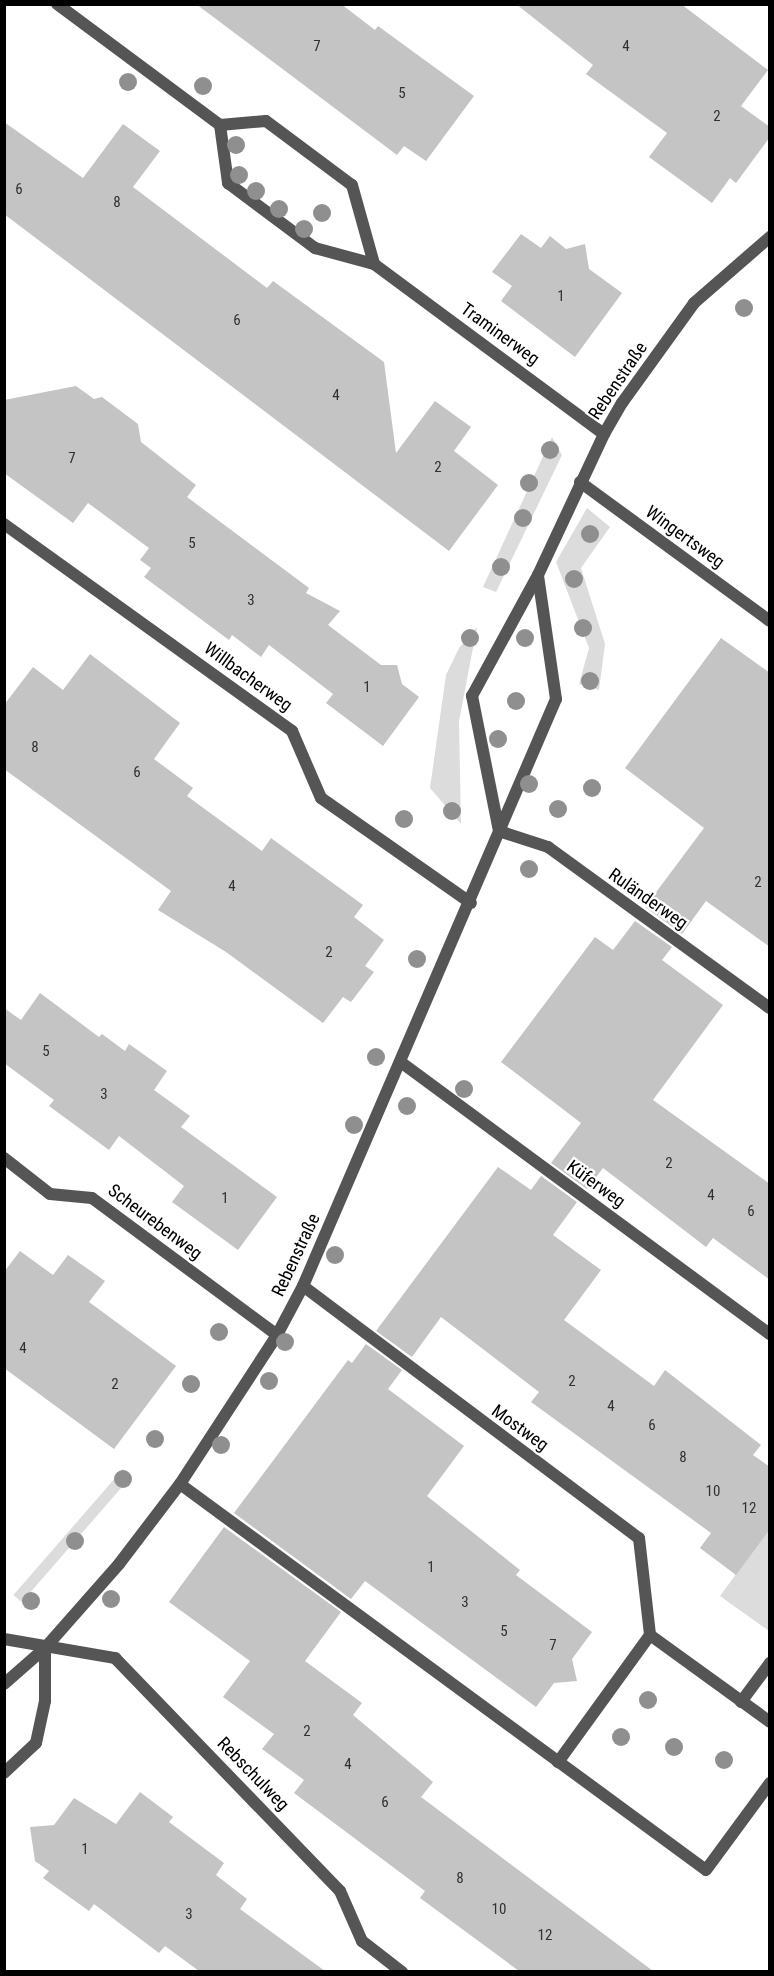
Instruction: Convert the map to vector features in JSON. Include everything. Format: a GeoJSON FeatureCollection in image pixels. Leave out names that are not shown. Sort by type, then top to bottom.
{"type":"FeatureCollection","features":[{"type":"Feature","properties":{"kind":"street"},"geometry":{"type":"LineString","coordinates":[[57,4],[220,125],[266,121],[352,185],[375,264]]}},
{"type":"Feature","properties":{"kind":"street","name":"Traminerweg"},"geometry":{"type":"LineString","coordinates":[[220,125],[228,183],[315,248],[375,264],[604,434]]}},
{"type":"Feature","properties":{"kind":"street","name":"Rebenstraße"},"geometry":{"type":"LineString","coordinates":[[499,831],[472,696],[538,575],[604,434],[694,303],[770,237]]}},
{"type":"Feature","properties":{"kind":"street","name":"Wingertsweg"},"geometry":{"type":"LineString","coordinates":[[580,482],[770,621]]}},
{"type":"Feature","properties":{"kind":"street","name":"Willbacherweg"},"geometry":{"type":"LineString","coordinates":[[4,524],[292,731],[321,798],[471,903]]}},
{"type":"Feature","properties":{"kind":"street","name":"Rebenstraße"},"geometry":{"type":"LineString","coordinates":[[4,1684],[45,1648],[119,1563],[180,1484],[277,1335],[303,1286],[471,903],[499,831],[556,699],[538,575]]}},
{"type":"Feature","properties":{"kind":"street","name":"Ruländerweg"},"geometry":{"type":"LineString","coordinates":[[499,831],[548,847],[770,1008]]}},
{"type":"Feature","properties":{"kind":"street","name":"Küferweg"},"geometry":{"type":"LineString","coordinates":[[402,1063],[770,1334]]}},
{"type":"Feature","properties":{"kind":"street","name":"Scheurebenweg"},"geometry":{"type":"LineString","coordinates":[[4,1158],[50,1194],[92,1198],[277,1335]]}},
{"type":"Feature","properties":{"kind":"street","name":"Mostweg"},"geometry":{"type":"LineString","coordinates":[[303,1286],[639,1538],[651,1635]]}},
{"type":"Feature","properties":{"kind":"street"},"geometry":{"type":"LineString","coordinates":[[180,1484],[706,1870],[770,1783]]}},
{"type":"Feature","properties":{"kind":"street"},"geometry":{"type":"LineString","coordinates":[[558,1762],[651,1635],[770,1722]]}},
{"type":"Feature","properties":{"kind":"street","name":"Rebschulweg"},"geometry":{"type":"LineString","coordinates":[[4,1640],[115,1658],[340,1891],[362,1941],[402,1971]]}},
{"type":"Feature","properties":{"kind":"street"},"geometry":{"type":"LineString","coordinates":[[4,1773],[36,1743],[45,1701],[45,1648]]}},
{"type":"Feature","properties":{"kind":"street"},"geometry":{"type":"LineString","coordinates":[[741,1702],[770,1663]]}},
{"type":"Feature","properties":{"kind":"shaded area"},"geometry":{"type":"Polygon","coordinates":[[[552,437],[562,455],[496,592],[483,587],[552,437]]]}},
{"type":"Feature","properties":{"kind":"shaded area"},"geometry":{"type":"Polygon","coordinates":[[[587,508],[610,527],[581,568],[605,644],[599,690],[579,684],[589,648],[556,562],[587,508]]]}},
{"type":"Feature","properties":{"kind":"shaded area"},"geometry":{"type":"Polygon","coordinates":[[[477,627],[459,721],[461,824],[430,788],[446,675],[459,648],[477,627]]]}},
{"type":"Feature","properties":{"kind":"shaded area"},"geometry":{"type":"Polygon","coordinates":[[[123,1469],[131,1476],[22,1602],[13,1595],[123,1469]]]}},
{"type":"Feature","properties":{"kind":"shaded area"},"geometry":{"type":"Polygon","coordinates":[[[769,1529],[769,1631],[720,1596],[769,1529]]]}},
{"type":"Feature","properties":{"kind":"building"},"geometry":{"type":"Polygon","coordinates":[[[196,4],[341,4],[375,30],[378,26],[474,96],[426,161],[404,146],[397,155],[196,4]]]}},
{"type":"Feature","properties":{"kind":"building"},"geometry":{"type":"Polygon","coordinates":[[[516,4],[681,4],[768,70],[741,106],[770,127],[770,137],[736,183],[730,178],[712,203],[649,157],[667,133],[586,74],[593,65],[516,4]]]}},
{"type":"Feature","properties":{"kind":"building"},"geometry":{"type":"Polygon","coordinates":[[[4,122],[83,178],[123,124],[160,151],[133,187],[267,288],[273,281],[384,362],[396,453],[435,401],[471,427],[454,451],[498,485],[449,551],[4,214],[4,122]]]}},
{"type":"Feature","properties":{"kind":"building"},"geometry":{"type":"Polygon","coordinates":[[[521,234],[541,248],[550,236],[566,249],[585,244],[589,269],[622,293],[575,357],[501,301],[512,286],[492,272],[521,234]]]}},
{"type":"Feature","properties":{"kind":"building"},"geometry":{"type":"Polygon","coordinates":[[[76,386],[94,399],[102,397],[138,424],[141,442],[196,485],[187,497],[309,588],[306,593],[340,611],[328,625],[381,665],[397,665],[402,684],[419,697],[383,746],[326,703],[333,694],[269,645],[261,657],[232,635],[229,640],[144,577],[151,568],[140,560],[149,548],[88,503],[73,523],[4,473],[4,400],[76,386]]]}},
{"type":"Feature","properties":{"kind":"building"},"geometry":{"type":"Polygon","coordinates":[[[721,638],[770,673],[770,947],[706,901],[682,934],[645,907],[704,828],[625,768],[721,638]]]}},
{"type":"Feature","properties":{"kind":"building"},"geometry":{"type":"Polygon","coordinates":[[[90,654],[180,723],[154,759],[193,788],[187,796],[262,851],[271,838],[363,905],[354,917],[384,940],[365,966],[374,972],[351,1002],[343,997],[323,1023],[226,952],[158,910],[171,891],[4,769],[4,705],[33,667],[63,690],[90,654]]]}},
{"type":"Feature","properties":{"kind":"building"},"geometry":{"type":"Polygon","coordinates":[[[635,921],[672,947],[662,960],[723,1005],[653,1100],[770,1184],[770,1280],[713,1238],[706,1247],[603,1168],[587,1189],[551,1163],[581,1123],[501,1062],[595,937],[613,950],[635,921]]]}},
{"type":"Feature","properties":{"kind":"building"},"geometry":{"type":"Polygon","coordinates":[[[40,993],[99,1037],[102,1034],[125,1051],[129,1044],[167,1071],[154,1090],[190,1116],[181,1127],[277,1197],[238,1250],[172,1202],[184,1186],[119,1136],[109,1150],[49,1106],[54,1100],[4,1063],[4,1008],[21,1020],[40,993]]]}},
{"type":"Feature","properties":{"kind":"building"},"geometry":{"type":"Polygon","coordinates":[[[498,1167],[531,1190],[541,1176],[577,1202],[553,1235],[601,1270],[564,1320],[654,1386],[665,1370],[761,1445],[753,1455],[770,1467],[770,1529],[736,1575],[700,1548],[711,1533],[531,1402],[539,1392],[441,1317],[412,1357],[376,1331],[498,1167]]]}},
{"type":"Feature","properties":{"kind":"building"},"geometry":{"type":"Polygon","coordinates":[[[20,1251],[53,1275],[68,1255],[105,1281],[89,1302],[176,1366],[114,1449],[4,1368],[4,1272],[20,1251]]]}},
{"type":"Feature","properties":{"kind":"building"},"geometry":{"type":"Polygon","coordinates":[[[366,1344],[402,1370],[388,1389],[464,1446],[427,1496],[520,1570],[516,1575],[592,1632],[572,1659],[577,1681],[554,1683],[536,1707],[365,1581],[351,1599],[234,1513],[348,1360],[352,1363],[366,1344]]]}},
{"type":"Feature","properties":{"kind":"building"},"geometry":{"type":"Polygon","coordinates":[[[224,1527],[341,1612],[305,1661],[362,1703],[353,1715],[433,1782],[421,1797],[653,1971],[519,1971],[420,1898],[425,1891],[294,1793],[304,1780],[262,1749],[274,1734],[223,1697],[250,1661],[169,1602],[224,1527]]]}},
{"type":"Feature","properties":{"kind":"building"},"geometry":{"type":"Polygon","coordinates":[[[140,1792],[173,1817],[169,1822],[224,1863],[216,1875],[247,1899],[240,1909],[325,1971],[199,1971],[165,1946],[159,1953],[94,1904],[89,1911],[43,1878],[49,1871],[35,1861],[30,1827],[54,1825],[74,1798],[116,1824],[140,1792]]]}}]}
